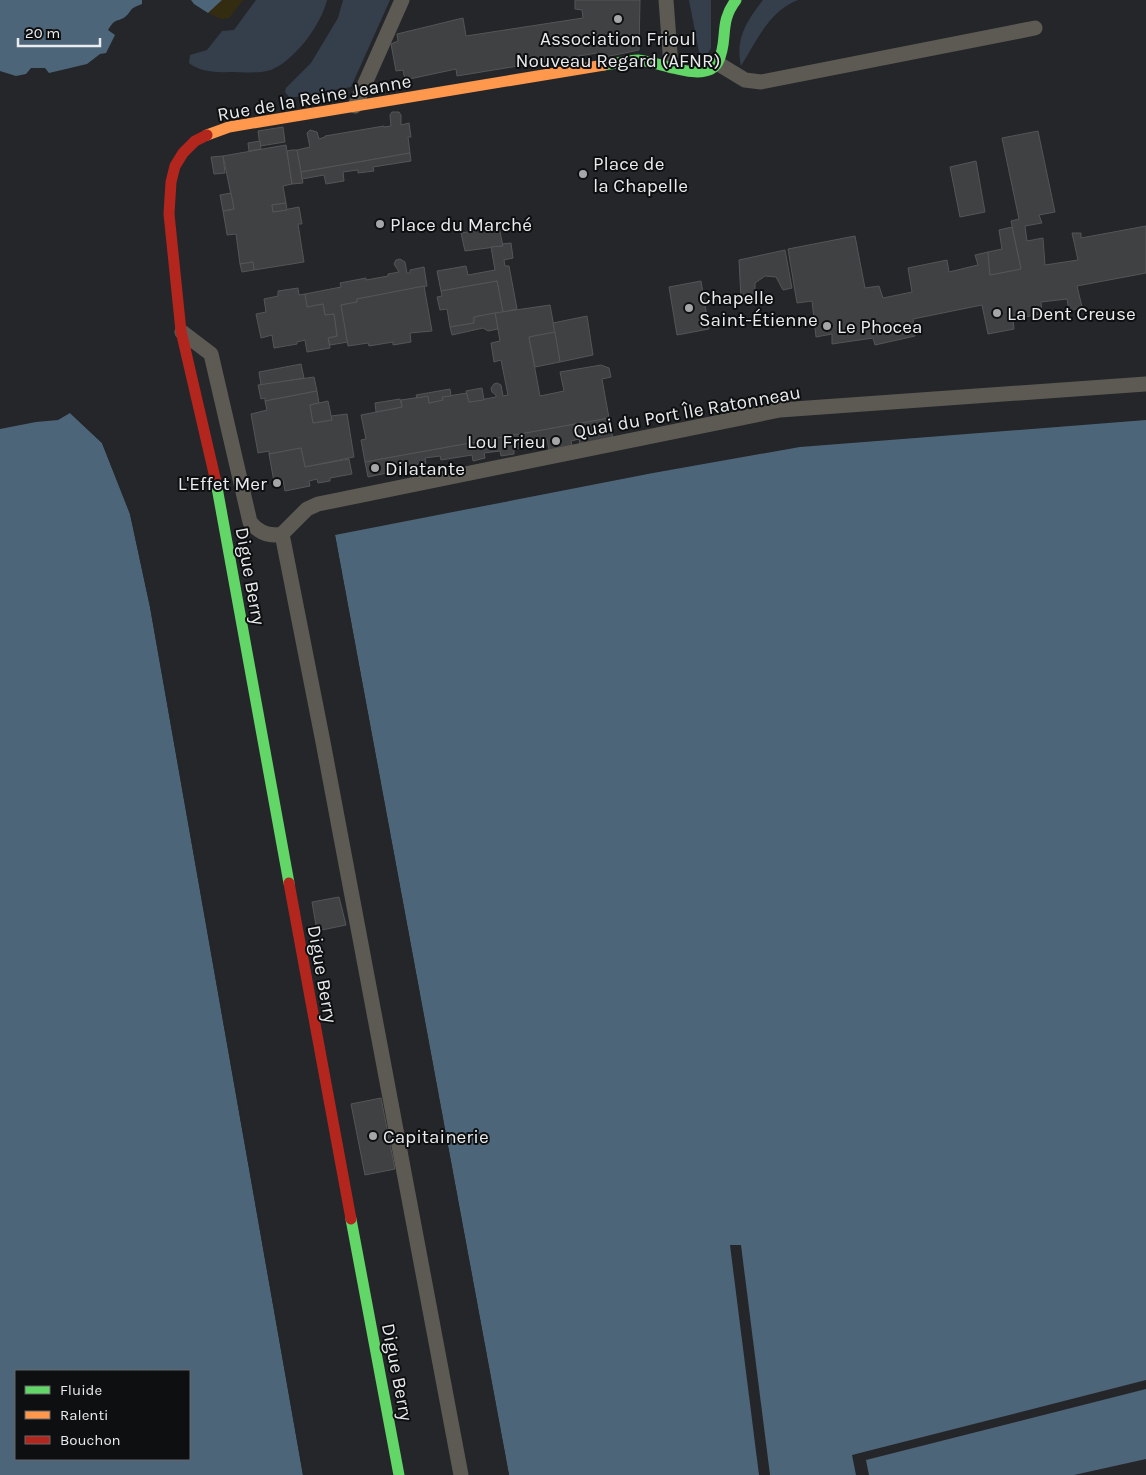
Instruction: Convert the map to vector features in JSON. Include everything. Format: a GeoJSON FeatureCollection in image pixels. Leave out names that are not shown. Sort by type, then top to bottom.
{"type":"FeatureCollection","features":[{"type":"Feature","properties":{"kind":"street"},"geometry":{"type":"LineString","coordinates":[[717,64],[721,53],[725,20],[736,0]]}},
{"type":"Feature","properties":{"kind":"street","name":"Rue de la Reine Jeanne"},"geometry":{"type":"LineString","coordinates":[[215,479],[181,331],[168,214],[168,201],[175,166],[183,153],[195,141],[212,132],[229,127],[626,62],[652,61],[692,71],[705,72],[717,64]]}},
{"type":"Feature","properties":{"kind":"street","name":"Digue Berry"},"geometry":{"type":"LineString","coordinates":[[215,479],[399,1475]]}},
{"type":"Feature","properties":{"kind":"lane"},"geometry":{"type":"LineString","coordinates":[[355,106],[402,0]]}},
{"type":"Feature","properties":{"kind":"lane"},"geometry":{"type":"LineString","coordinates":[[666,0],[671,66]]}},
{"type":"Feature","properties":{"kind":"lane"},"geometry":{"type":"LineString","coordinates":[[717,64],[745,80],[760,82],[1035,28]]}},
{"type":"Feature","properties":{"kind":"lane"},"geometry":{"type":"LineString","coordinates":[[181,331],[211,354],[250,522],[265,534],[272,536],[282,534],[327,761],[461,1475]]}},
{"type":"Feature","properties":{"kind":"lane","name":"Quai du Port Île Ratonneau"},"geometry":{"type":"LineString","coordinates":[[282,534],[307,508],[318,504],[780,410],[1146,384]]}},
{"type":"Feature","properties":{"kind":"shaded area"},"geometry":{"type":"Polygon","coordinates":[[[0,0],[142,0],[142,4],[133,8],[122,19],[113,23],[108,30],[115,35],[106,53],[100,54],[87,64],[49,73],[45,68],[31,68],[26,74],[16,76],[0,71],[0,0]]]}},
{"type":"Feature","properties":{"kind":"shaded area"},"geometry":{"type":"Polygon","coordinates":[[[191,0],[222,0],[208,13],[191,0]]]}},
{"type":"Feature","properties":{"kind":"shaded area"},"geometry":{"type":"Polygon","coordinates":[[[256,0],[327,0],[319,20],[306,41],[289,58],[271,70],[213,72],[202,70],[189,63],[190,55],[207,50],[222,31],[234,30],[256,0]]]}},
{"type":"Feature","properties":{"kind":"shaded area"},"geometry":{"type":"Polygon","coordinates":[[[343,0],[390,0],[351,87],[290,98],[285,92],[286,88],[311,63],[338,18],[343,0]]]}},
{"type":"Feature","properties":{"kind":"shaded area"},"geometry":{"type":"Polygon","coordinates":[[[689,0],[711,0],[711,48],[706,57],[699,52],[689,0]]]}},
{"type":"Feature","properties":{"kind":"shaded area"},"geometry":{"type":"Polygon","coordinates":[[[763,0],[798,0],[788,5],[771,19],[741,66],[741,38],[747,23],[763,0]]]}},
{"type":"Feature","properties":{"kind":"shaded area"},"geometry":{"type":"Polygon","coordinates":[[[70,413],[102,443],[130,514],[150,607],[303,1475],[0,1475],[0,429],[58,420],[70,413]]]}},
{"type":"Feature","properties":{"kind":"shaded area"},"geometry":{"type":"Polygon","coordinates":[[[1146,420],[1146,1459],[1074,1475],[509,1475],[335,535],[653,473],[800,447],[1146,420]]]}},
{"type":"Feature","properties":{"kind":"sand"},"geometry":{"type":"Polygon","coordinates":[[[222,0],[243,0],[229,18],[221,19],[208,13],[222,0]]]}},
{"type":"Feature","properties":{"kind":"pier"},"geometry":{"type":"Polygon","coordinates":[[[70,413],[77,416],[104,441],[132,513],[153,607],[305,1475],[303,1475],[150,607],[130,514],[102,443],[70,413]]]}},
{"type":"Feature","properties":{"kind":"pier"},"geometry":{"type":"Polygon","coordinates":[[[332,533],[335,535],[509,1475],[506,1475],[332,533]]]}},
{"type":"Feature","properties":{"kind":"pier"},"geometry":{"type":"Polygon","coordinates":[[[730,1245],[741,1245],[770,1475],[759,1475],[730,1245]]]}},
{"type":"Feature","properties":{"kind":"pier"},"geometry":{"type":"Polygon","coordinates":[[[1146,1380],[1146,1389],[866,1460],[869,1475],[856,1475],[852,1455],[1146,1380]]]}},
{"type":"Feature","properties":{"kind":"building"},"geometry":{"type":"Polygon","coordinates":[[[575,0],[640,0],[639,50],[600,58],[597,53],[457,76],[456,69],[405,80],[403,70],[396,71],[391,44],[398,41],[397,34],[463,18],[466,36],[583,18],[582,10],[575,9],[575,0]]]}},
{"type":"Feature","properties":{"kind":"building"},"geometry":{"type":"Polygon","coordinates":[[[392,112],[399,112],[401,115],[401,125],[409,123],[411,137],[408,137],[410,153],[301,172],[297,150],[310,147],[307,133],[310,130],[317,132],[319,139],[325,136],[391,126],[390,115],[392,112]]]}},
{"type":"Feature","properties":{"kind":"building"},"geometry":{"type":"Polygon","coordinates":[[[283,127],[285,142],[260,146],[258,131],[283,127]]]}},
{"type":"Feature","properties":{"kind":"building"},"geometry":{"type":"Polygon","coordinates":[[[1038,131],[1055,212],[1039,215],[1042,223],[1025,226],[1027,241],[1043,238],[1045,265],[1078,260],[1072,233],[1081,233],[1081,238],[1146,226],[1146,273],[1077,286],[1082,307],[1069,311],[1067,299],[1041,302],[1042,314],[1013,319],[1014,329],[988,334],[982,305],[913,319],[915,336],[875,345],[873,338],[832,344],[832,334],[816,337],[812,301],[797,303],[788,249],[855,236],[865,288],[879,286],[883,298],[912,292],[908,268],[947,260],[949,272],[978,265],[975,255],[988,252],[990,275],[1021,269],[1011,221],[1019,219],[1002,138],[1038,131]]]}},
{"type":"Feature","properties":{"kind":"building"},"geometry":{"type":"Polygon","coordinates":[[[260,141],[261,149],[249,151],[248,143],[260,141]]]}},
{"type":"Feature","properties":{"kind":"building"},"geometry":{"type":"Polygon","coordinates":[[[286,145],[292,184],[283,186],[286,203],[272,205],[273,212],[299,207],[302,224],[298,224],[304,262],[254,270],[253,262],[240,264],[236,234],[227,235],[223,211],[234,209],[223,156],[286,145]]]}},
{"type":"Feature","properties":{"kind":"building"},"geometry":{"type":"Polygon","coordinates":[[[297,150],[303,183],[292,184],[287,151],[297,150]]]}},
{"type":"Feature","properties":{"kind":"building"},"geometry":{"type":"Polygon","coordinates":[[[410,153],[411,161],[373,167],[374,171],[358,173],[358,170],[343,172],[344,181],[326,184],[324,175],[302,179],[301,172],[410,153]]]}},
{"type":"Feature","properties":{"kind":"building"},"geometry":{"type":"Polygon","coordinates":[[[223,156],[225,173],[214,174],[211,157],[223,156]]]}},
{"type":"Feature","properties":{"kind":"building"},"geometry":{"type":"Polygon","coordinates":[[[976,161],[985,212],[960,217],[950,167],[976,161]]]}},
{"type":"Feature","properties":{"kind":"building"},"geometry":{"type":"Polygon","coordinates":[[[231,193],[234,209],[223,211],[220,195],[231,193]]]}},
{"type":"Feature","properties":{"kind":"building"},"geometry":{"type":"Polygon","coordinates":[[[286,203],[287,210],[273,212],[272,205],[286,203]]]}},
{"type":"Feature","properties":{"kind":"building"},"geometry":{"type":"Polygon","coordinates":[[[499,227],[503,246],[465,251],[461,233],[499,227]]]}},
{"type":"Feature","properties":{"kind":"building"},"geometry":{"type":"Polygon","coordinates":[[[1012,227],[1021,269],[990,275],[988,252],[1002,249],[999,230],[1012,227]]]}},
{"type":"Feature","properties":{"kind":"building"},"geometry":{"type":"Polygon","coordinates":[[[511,243],[513,258],[504,260],[505,266],[509,266],[517,309],[503,312],[497,281],[441,291],[437,271],[466,266],[468,275],[495,270],[491,247],[511,243]]]}},
{"type":"Feature","properties":{"kind":"building"},"geometry":{"type":"Polygon","coordinates":[[[785,250],[792,288],[783,290],[776,277],[765,276],[755,283],[755,296],[741,298],[739,260],[785,250]]]}},
{"type":"Feature","properties":{"kind":"building"},"geometry":{"type":"Polygon","coordinates":[[[400,259],[405,262],[407,273],[410,273],[410,270],[424,267],[427,286],[357,299],[357,302],[341,305],[348,342],[330,345],[328,338],[337,336],[334,314],[325,315],[323,304],[307,307],[305,294],[341,287],[340,283],[388,276],[388,274],[399,272],[394,264],[396,260],[400,259]]]}},
{"type":"Feature","properties":{"kind":"building"},"geometry":{"type":"Polygon","coordinates":[[[253,262],[254,270],[242,272],[240,264],[253,262]]]}},
{"type":"Feature","properties":{"kind":"building"},"geometry":{"type":"Polygon","coordinates":[[[497,281],[503,312],[474,317],[474,323],[450,327],[447,309],[440,310],[437,297],[442,296],[441,291],[497,281]]]}},
{"type":"Feature","properties":{"kind":"building","name":"Chapelle Saint-Étienne"},"geometry":{"type":"Polygon","coordinates":[[[701,281],[709,329],[677,335],[669,287],[701,281]]]}},
{"type":"Feature","properties":{"kind":"building"},"geometry":{"type":"Polygon","coordinates":[[[424,286],[432,331],[410,333],[411,342],[393,345],[393,342],[369,346],[368,343],[348,346],[341,305],[357,302],[357,299],[424,286]]]}},
{"type":"Feature","properties":{"kind":"building"},"geometry":{"type":"Polygon","coordinates":[[[298,288],[299,295],[305,294],[307,307],[323,304],[325,315],[334,314],[337,336],[328,338],[330,348],[307,352],[305,340],[297,342],[297,344],[274,348],[272,335],[261,338],[256,314],[266,312],[264,299],[278,296],[278,291],[298,288]]]}},
{"type":"Feature","properties":{"kind":"building"},"geometry":{"type":"Polygon","coordinates":[[[550,305],[555,332],[529,337],[540,396],[564,391],[560,372],[601,365],[609,368],[611,377],[602,379],[609,418],[365,462],[361,440],[366,439],[361,415],[402,407],[401,400],[428,396],[429,403],[443,400],[442,397],[467,393],[469,402],[496,397],[491,388],[497,383],[501,385],[503,396],[508,395],[501,360],[494,362],[491,343],[500,341],[495,313],[550,305]]]}},
{"type":"Feature","properties":{"kind":"building"},"geometry":{"type":"Polygon","coordinates":[[[495,313],[498,329],[488,331],[483,328],[452,335],[450,327],[474,323],[474,317],[495,313]]]}},
{"type":"Feature","properties":{"kind":"building"},"geometry":{"type":"Polygon","coordinates":[[[587,316],[593,355],[560,362],[553,323],[587,316]]]}},
{"type":"Feature","properties":{"kind":"building"},"geometry":{"type":"Polygon","coordinates":[[[555,332],[560,362],[535,367],[529,337],[555,332]]]}},
{"type":"Feature","properties":{"kind":"building"},"geometry":{"type":"Polygon","coordinates":[[[301,364],[304,378],[261,385],[259,372],[301,364]]]}},
{"type":"Feature","properties":{"kind":"building"},"geometry":{"type":"Polygon","coordinates":[[[314,377],[317,391],[265,401],[265,398],[261,399],[258,385],[314,377]]]}},
{"type":"Feature","properties":{"kind":"building"},"geometry":{"type":"Polygon","coordinates":[[[482,388],[484,400],[469,402],[466,391],[482,388]]]}},
{"type":"Feature","properties":{"kind":"building"},"geometry":{"type":"Polygon","coordinates":[[[450,389],[451,396],[442,397],[443,400],[429,403],[428,396],[417,398],[416,395],[450,389]]]}},
{"type":"Feature","properties":{"kind":"building"},"geometry":{"type":"Polygon","coordinates":[[[317,391],[319,403],[310,405],[313,423],[332,420],[331,416],[347,414],[354,457],[305,467],[301,448],[269,454],[269,451],[258,453],[251,414],[267,410],[265,401],[317,391]]]}},
{"type":"Feature","properties":{"kind":"building"},"geometry":{"type":"Polygon","coordinates":[[[400,399],[402,407],[376,412],[375,403],[400,399]]]}},
{"type":"Feature","properties":{"kind":"building"},"geometry":{"type":"Polygon","coordinates":[[[328,401],[332,420],[313,423],[310,405],[328,401]]]}},
{"type":"Feature","properties":{"kind":"building"},"geometry":{"type":"Polygon","coordinates":[[[609,418],[613,439],[580,445],[579,439],[571,441],[572,446],[549,450],[547,439],[532,441],[533,446],[514,449],[514,454],[501,456],[500,451],[484,453],[485,458],[473,461],[472,455],[441,460],[440,456],[425,458],[426,463],[394,468],[393,463],[386,465],[387,473],[368,477],[365,462],[609,418]]]}},
{"type":"Feature","properties":{"kind":"building"},"geometry":{"type":"Polygon","coordinates":[[[301,448],[305,467],[349,459],[352,474],[330,478],[330,481],[318,483],[317,479],[309,481],[310,486],[285,491],[283,480],[274,482],[269,454],[301,448]]]}},
{"type":"Feature","properties":{"kind":"building"},"geometry":{"type":"Polygon","coordinates":[[[339,897],[346,925],[317,931],[312,902],[339,897]]]}},
{"type":"Feature","properties":{"kind":"building","name":"Capitainerie"},"geometry":{"type":"Polygon","coordinates":[[[381,1098],[395,1169],[365,1175],[351,1104],[381,1098]]]}},
{"type":"Feature","properties":{"kind":"traffic: fast"},"geometry":{"type":"LineString","coordinates":[[604,65],[638,60],[693,72],[703,72],[712,69],[718,62],[721,54],[727,16],[736,0]]}},
{"type":"Feature","properties":{"kind":"traffic: fast"},"geometry":{"type":"LineString","coordinates":[[216,482],[289,883]]}},
{"type":"Feature","properties":{"kind":"traffic: fast"},"geometry":{"type":"LineString","coordinates":[[351,1219],[399,1475]]}},
{"type":"Feature","properties":{"kind":"traffic: slow"},"geometry":{"type":"LineString","coordinates":[[207,135],[229,127],[604,65]]}},
{"type":"Feature","properties":{"kind":"traffic: jam"},"geometry":{"type":"LineString","coordinates":[[207,135],[195,141],[183,153],[175,166],[171,182],[169,214],[181,331],[216,482]]}},
{"type":"Feature","properties":{"kind":"traffic: jam"},"geometry":{"type":"LineString","coordinates":[[289,883],[351,1219]]}},
{"type":"Feature","properties":{"kind":"place","name":"Association Frioul Nouveau Regard (AFNR)"},"geometry":{"type":"Point","coordinates":[618,19]}},
{"type":"Feature","properties":{"kind":"place","name":"Place de la Chapelle"},"geometry":{"type":"Point","coordinates":[583,174]}},
{"type":"Feature","properties":{"kind":"place","name":"Place du Marché"},"geometry":{"type":"Point","coordinates":[380,224]}},
{"type":"Feature","properties":{"kind":"place","name":"Chapelle Saint-Étienne"},"geometry":{"type":"Point","coordinates":[689,308]}},
{"type":"Feature","properties":{"kind":"place","name":"La Dent Creuse"},"geometry":{"type":"Point","coordinates":[997,313]}},
{"type":"Feature","properties":{"kind":"place","name":"Le Phocea"},"geometry":{"type":"Point","coordinates":[827,326]}},
{"type":"Feature","properties":{"kind":"place","name":"Lou Frieu"},"geometry":{"type":"Point","coordinates":[556,441]}},
{"type":"Feature","properties":{"kind":"place","name":"Dilatante"},"geometry":{"type":"Point","coordinates":[375,468]}},
{"type":"Feature","properties":{"kind":"place","name":"L'Effet Mer"},"geometry":{"type":"Point","coordinates":[277,483]}},
{"type":"Feature","properties":{"kind":"place","name":"Capitainerie"},"geometry":{"type":"Point","coordinates":[373,1136]}}]}
